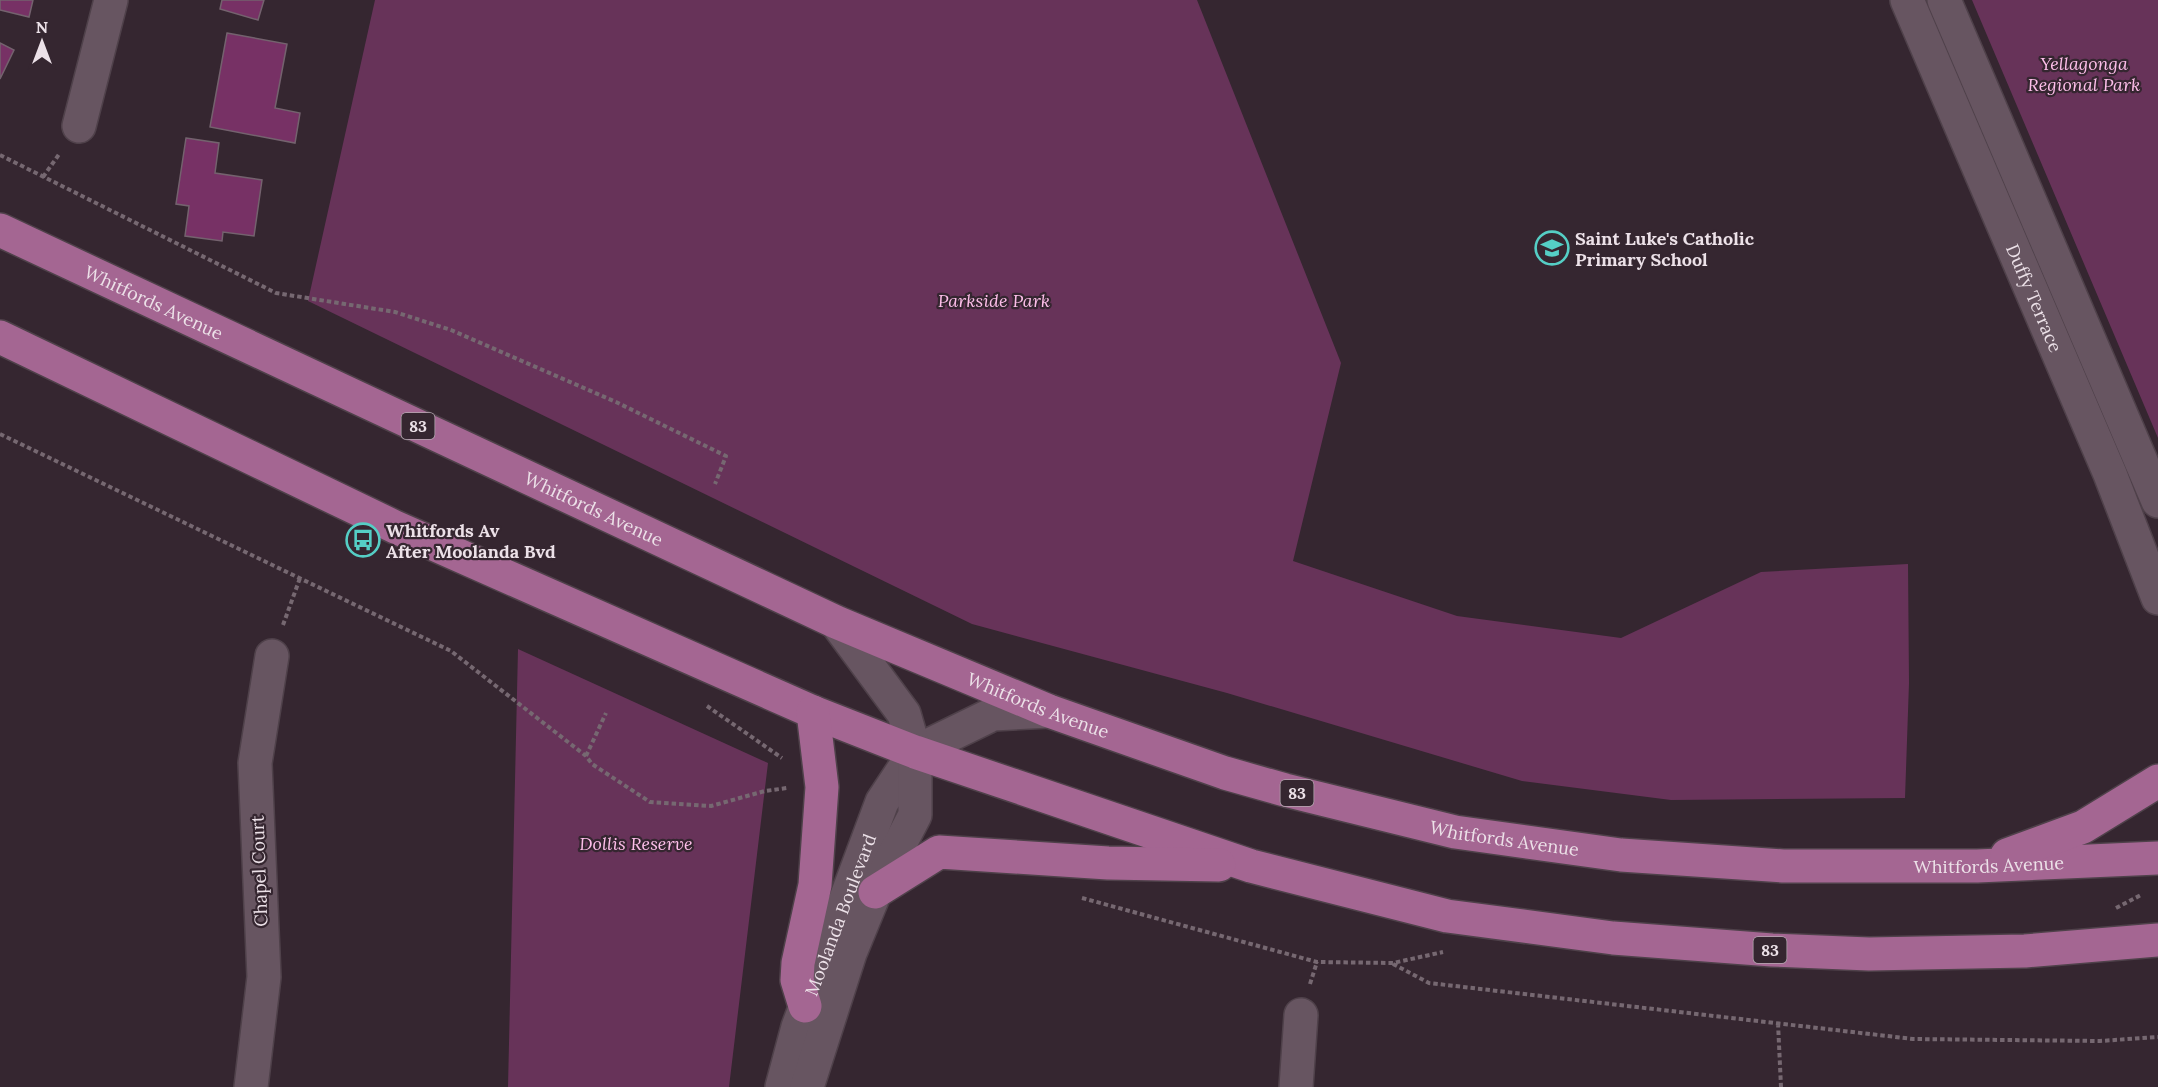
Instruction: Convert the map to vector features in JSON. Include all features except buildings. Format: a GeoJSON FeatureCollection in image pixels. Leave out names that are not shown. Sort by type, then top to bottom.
{"type":"FeatureCollection","features":[{"type":"Feature","properties":{"kind":"main road","name":"Whitfords Avenue"},"geometry":{"type":"LineString","coordinates":[[0,230],[836,622],[1049,711],[1235,776],[1455,832],[1621,855],[1783,866],[1977,866],[2153,858]]}},
{"type":"Feature","properties":{"kind":"main road","name":"83"},"geometry":{"type":"LineString","coordinates":[[0,337],[395,526],[813,712],[915,752],[1251,866],[1447,916],[1613,938],[1772,950],[1869,954],[2025,951],[2158,940]]}},
{"type":"Feature","properties":{"kind":"main road"},"geometry":{"type":"LineString","coordinates":[[805,1006],[797,980],[798,963],[815,885],[822,787],[813,712]]}},
{"type":"Feature","properties":{"kind":"main road"},"geometry":{"type":"LineString","coordinates":[[1977,866],[2083,827],[2158,781]]}},
{"type":"Feature","properties":{"kind":"main road"},"geometry":{"type":"LineString","coordinates":[[876,892],[939,852],[1108,863],[1251,866]]}},
{"type":"Feature","properties":{"kind":"street"},"geometry":{"type":"LineString","coordinates":[[79,126],[111,0]]}},
{"type":"Feature","properties":{"kind":"street","name":"Duffy Terrace"},"geometry":{"type":"LineString","coordinates":[[1907,0],[2114,484],[2158,598]]}},
{"type":"Feature","properties":{"kind":"street","name":"Duffy Terrace"},"geometry":{"type":"LineString","coordinates":[[1944,0],[2158,501]]}},
{"type":"Feature","properties":{"kind":"street","name":"Moolanda Boulevard"},"geometry":{"type":"LineString","coordinates":[[807,1087],[816,1052],[850,953],[876,892],[915,815],[915,752],[904,714],[836,622]]}},
{"type":"Feature","properties":{"kind":"street","name":"Chapel Court"},"geometry":{"type":"LineString","coordinates":[[250,1087],[264,977],[255,763],[272,656]]}},
{"type":"Feature","properties":{"kind":"street"},"geometry":{"type":"LineString","coordinates":[[915,752],[993,714],[1049,711]]}},
{"type":"Feature","properties":{"kind":"street","name":"Moolanda Boulevard"},"geometry":{"type":"LineString","coordinates":[[782,1087],[805,1006],[882,802],[915,752]]}},
{"type":"Feature","properties":{"kind":"street"},"geometry":{"type":"LineString","coordinates":[[1296,1087],[1301,1015]]}},
{"type":"Feature","properties":{"kind":"path"},"geometry":{"type":"LineString","coordinates":[[0,155],[276,293],[395,312],[451,330],[616,402],[726,456],[714,484]]}},
{"type":"Feature","properties":{"kind":"path"},"geometry":{"type":"LineString","coordinates":[[0,434],[213,539],[451,651],[586,756],[592,764],[650,802],[711,806],[765,791],[788,788]]}},
{"type":"Feature","properties":{"kind":"path"},"geometry":{"type":"LineString","coordinates":[[272,656],[300,578]]}},
{"type":"Feature","properties":{"kind":"path"},"geometry":{"type":"LineString","coordinates":[[586,756],[606,713]]}},
{"type":"Feature","properties":{"kind":"path"},"geometry":{"type":"LineString","coordinates":[[2104,909],[2116,908],[2153,889],[2153,858]]}},
{"type":"Feature","properties":{"kind":"path"},"geometry":{"type":"LineString","coordinates":[[1393,963],[1429,983],[1912,1039],[2100,1041],[2158,1037]]}},
{"type":"Feature","properties":{"kind":"path"},"geometry":{"type":"LineString","coordinates":[[1778,1023],[1781,1087]]}},
{"type":"Feature","properties":{"kind":"green space","name":"Parkside Park"},"geometry":{"type":"Polygon","coordinates":[[[375,0],[1197,0],[1341,363],[1293,561],[1457,616],[1621,638],[1761,572],[1908,564],[1909,683],[1905,798],[1671,800],[1522,781],[1227,693],[972,624],[308,301],[375,0]]]}},
{"type":"Feature","properties":{"kind":"green space","name":"Yellagonga Regional Park"},"geometry":{"type":"Polygon","coordinates":[[[1972,0],[2158,0],[2158,438],[1972,0]]]}},
{"type":"Feature","properties":{"kind":"green space","name":"Dollis Reserve"},"geometry":{"type":"Polygon","coordinates":[[[518,649],[768,763],[729,1087],[508,1087],[518,649]]]}},
{"type":"Feature","properties":{"kind":"place","name":"Saint Luke's Catholic Primary School"},"geometry":{"type":"Point","coordinates":[1552,248]}},
{"type":"Feature","properties":{"kind":"place","name":"Whitfords Av After Moolanda Bvd"},"geometry":{"type":"Point","coordinates":[363,540]}}]}
